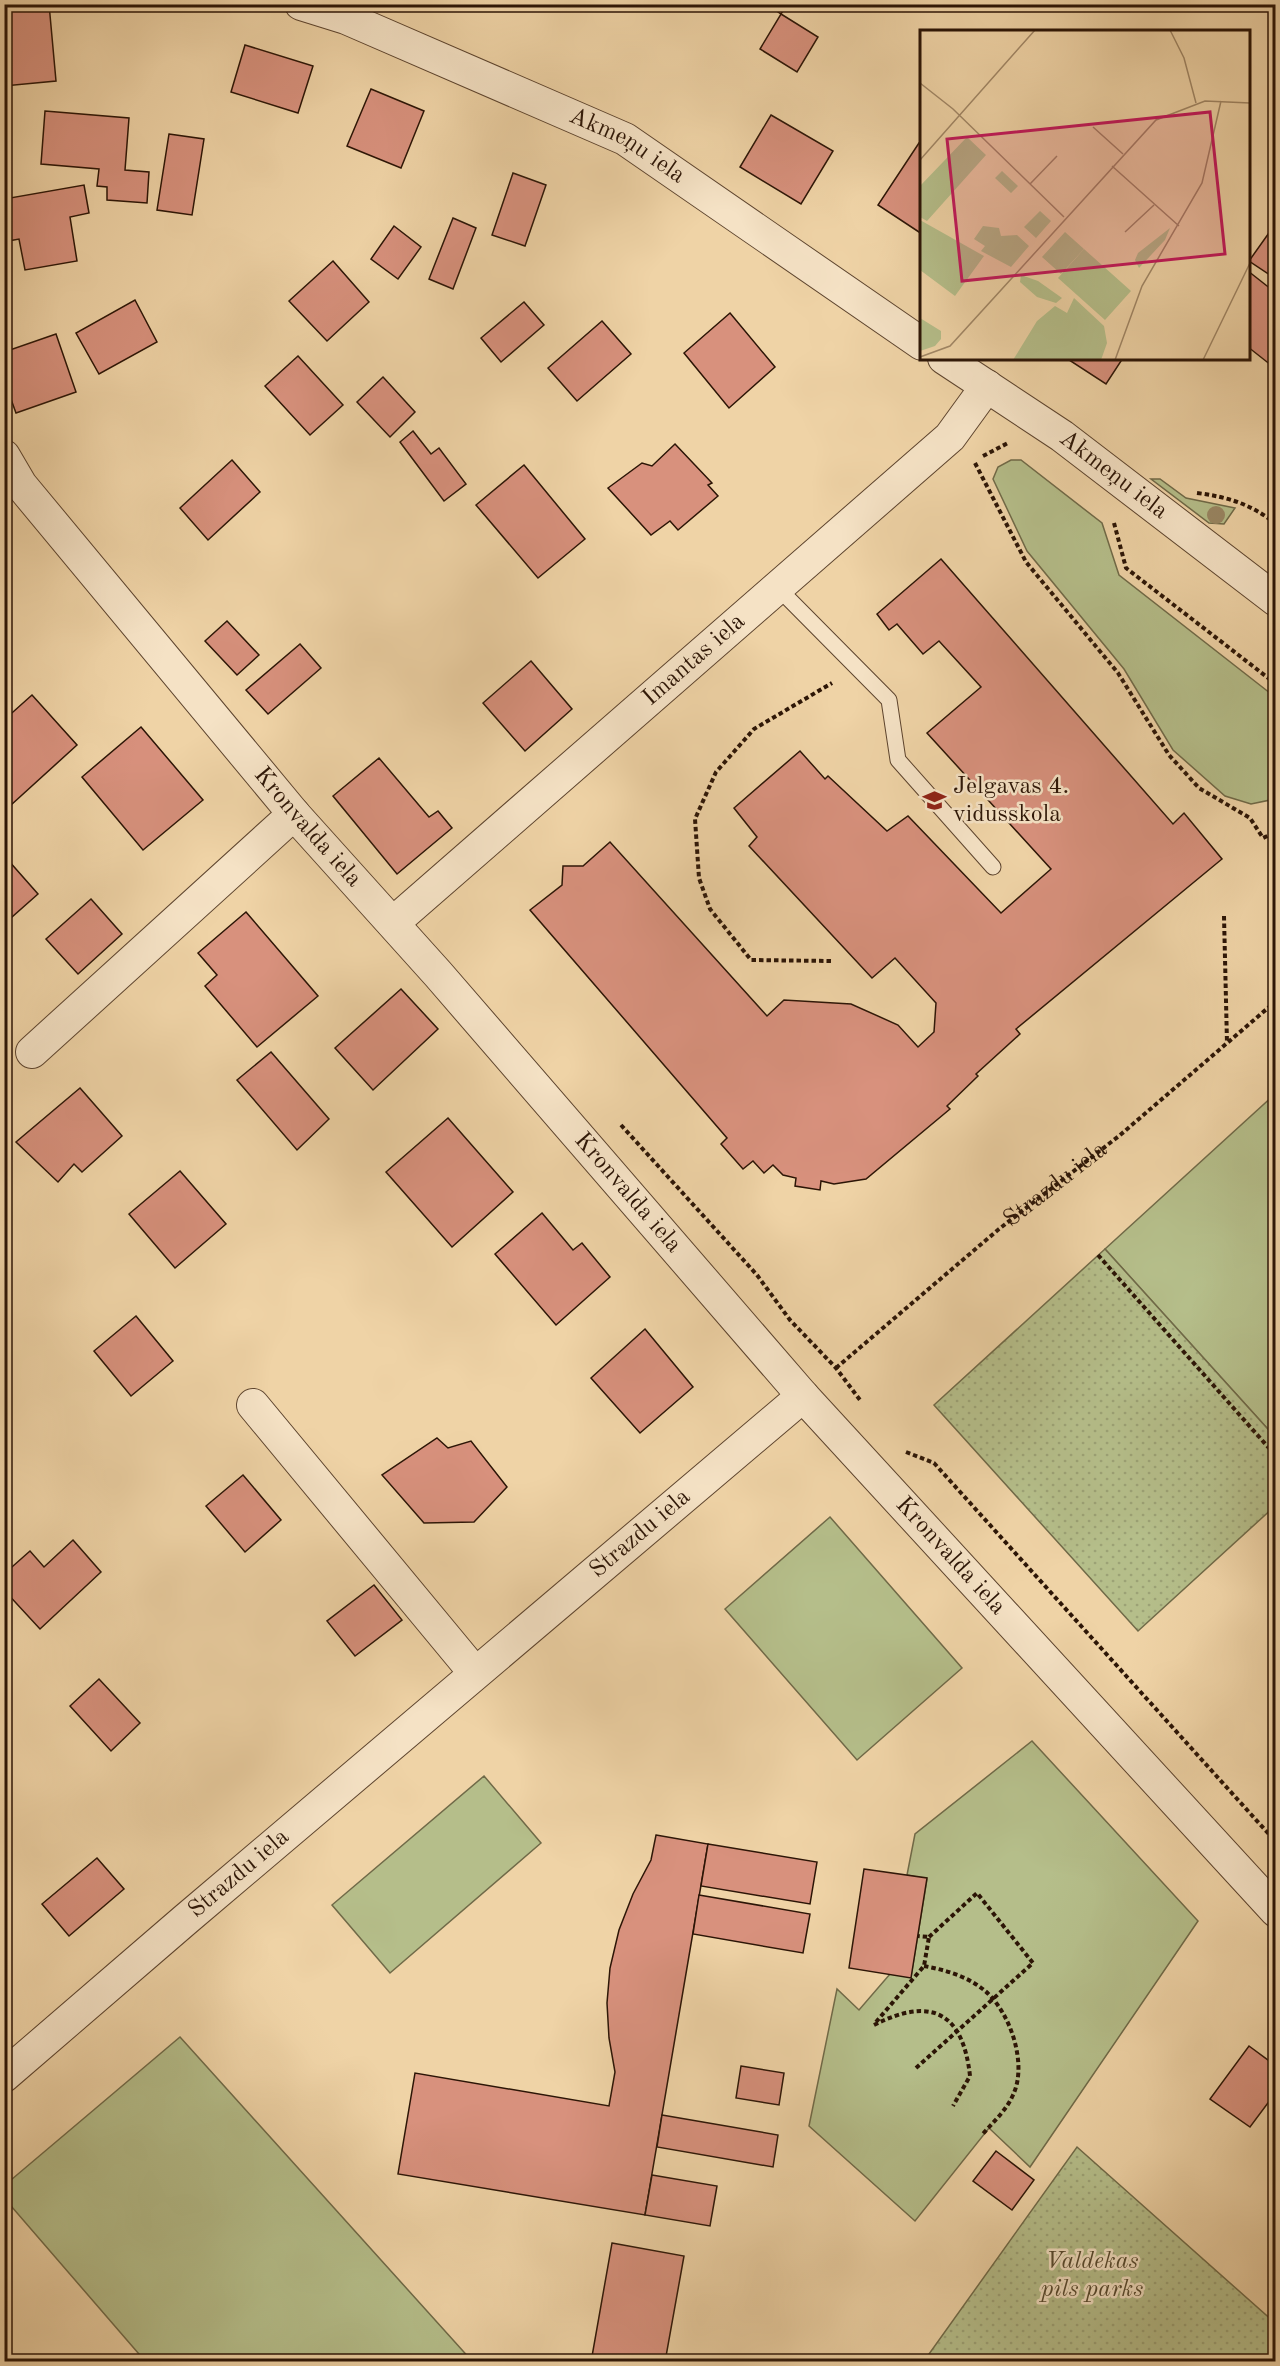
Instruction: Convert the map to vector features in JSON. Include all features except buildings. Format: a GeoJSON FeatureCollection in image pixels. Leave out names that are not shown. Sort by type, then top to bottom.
{"type":"FeatureCollection","features":[{"type":"Feature","properties":{"kind":"street","name":"Akmeņu iela"},"geometry":{"type":"LineString","coordinates":[[301,4],[346,18],[625,139],[920,343]]}},
{"type":"Feature","properties":{"kind":"street","name":"Akmeņu iela"},"geometry":{"type":"LineString","coordinates":[[947,360],[1062,436],[1275,600]]}},
{"type":"Feature","properties":{"kind":"street","name":"Imantas iela"},"geometry":{"type":"LineString","coordinates":[[393,923],[950,437],[987,386]]}},
{"type":"Feature","properties":{"kind":"street","name":"Kronvalda iela"},"geometry":{"type":"LineString","coordinates":[[4,456],[21,485],[294,814],[393,923],[803,1396],[1275,1911]]}},
{"type":"Feature","properties":{"kind":"street"},"geometry":{"type":"LineString","coordinates":[[32,1052],[294,814]]}},
{"type":"Feature","properties":{"kind":"street","name":"Strazdu iela"},"geometry":{"type":"LineString","coordinates":[[4,2076],[803,1396]]}},
{"type":"Feature","properties":{"kind":"street"},"geometry":{"type":"LineString","coordinates":[[253,1406],[475,1673]]}},
{"type":"Feature","properties":{"kind":"lane"},"geometry":{"type":"LineString","coordinates":[[777,587],[889,700],[898,760],[993,867]]}},
{"type":"Feature","properties":{"kind":"path"},"geometry":{"type":"LineString","coordinates":[[974,461],[1026,562],[1118,674],[1169,755],[1199,788],[1250,818],[1263,838],[1275,832]]}},
{"type":"Feature","properties":{"kind":"path"},"geometry":{"type":"LineString","coordinates":[[831,961],[751,960],[710,909],[699,878],[696,819],[716,772],[754,729],[795,707],[857,667]]}},
{"type":"Feature","properties":{"kind":"path"},"geometry":{"type":"LineString","coordinates":[[1224,916],[1227,1043]]}},
{"type":"Feature","properties":{"kind":"path","name":"Strazdu iela"},"geometry":{"type":"LineString","coordinates":[[864,1405],[836,1368],[999,1229],[1119,1136],[1275,1001]]}},
{"type":"Feature","properties":{"kind":"path"},"geometry":{"type":"LineString","coordinates":[[1098,1255],[1275,1456]]}},
{"type":"Feature","properties":{"kind":"path"},"geometry":{"type":"LineString","coordinates":[[899,1450],[934,1463],[1275,1842]]}},
{"type":"Feature","properties":{"kind":"path"},"geometry":{"type":"LineString","coordinates":[[916,2068],[957,2030],[992,1998],[1033,1963],[977,1893],[929,1937],[924,1966],[874,2025],[898,2013],[916,2011],[934,2013],[953,2024],[957,2030],[968,2057],[970,2076],[953,2106]]}},
{"type":"Feature","properties":{"kind":"path"},"geometry":{"type":"LineString","coordinates":[[918,1936],[929,1937]]}},
{"type":"Feature","properties":{"kind":"path"},"geometry":{"type":"LineString","coordinates":[[924,1966],[960,1975],[984,1990],[992,1998],[1009,2027],[1017,2054],[1018,2073],[1014,2093],[1004,2111],[982,2135]]}},
{"type":"Feature","properties":{"kind":"green space"},"geometry":{"type":"Polygon","coordinates":[[[1011,460],[1021,460],[1102,523],[1119,575],[1275,697],[1275,799],[1251,804],[1225,796],[1173,750],[1124,669],[1027,551],[993,479],[998,467],[1011,460]]]}},
{"type":"Feature","properties":{"kind":"green space"},"geometry":{"type":"Polygon","coordinates":[[[1151,479],[1160,479],[1186,498],[1235,508],[1224,524],[1209,523],[1151,479]]]}},
{"type":"Feature","properties":{"kind":"green space"},"geometry":{"type":"Polygon","coordinates":[[[1275,1094],[1275,1437],[1105,1249],[1275,1094]]]}},
{"type":"Feature","properties":{"kind":"green space"},"geometry":{"type":"Polygon","coordinates":[[[1105,1249],[1275,1437],[1275,1506],[1138,1631],[934,1405],[1105,1249]]]}},
{"type":"Feature","properties":{"kind":"green space"},"geometry":{"type":"Polygon","coordinates":[[[830,1517],[962,1668],[857,1760],[725,1609],[830,1517]]]}},
{"type":"Feature","properties":{"kind":"green space"},"geometry":{"type":"Polygon","coordinates":[[[1032,1741],[1198,1921],[1030,2167],[989,2128],[915,2221],[809,2126],[837,1989],[859,2010],[890,1974],[911,1977],[927,1879],[907,1875],[915,1834],[1032,1741]]]}},
{"type":"Feature","properties":{"kind":"green space"},"geometry":{"type":"Polygon","coordinates":[[[484,1776],[541,1843],[390,1973],[332,1905],[484,1776]]]}},
{"type":"Feature","properties":{"kind":"green space"},"geometry":{"type":"Polygon","coordinates":[[[180,2037],[472,2361],[145,2361],[5,2199],[5,2185],[180,2037]]]}},
{"type":"Feature","properties":{"kind":"green space","name":"Valdekas pils parks"},"geometry":{"type":"Polygon","coordinates":[[[1077,2147],[1275,2323],[1275,2361],[924,2361],[1077,2147]]]}},
{"type":"Feature","properties":{"kind":"place","name":"Jelgavas 4. vidusskola"},"geometry":{"type":"Point","coordinates":[935,801]}}]}
